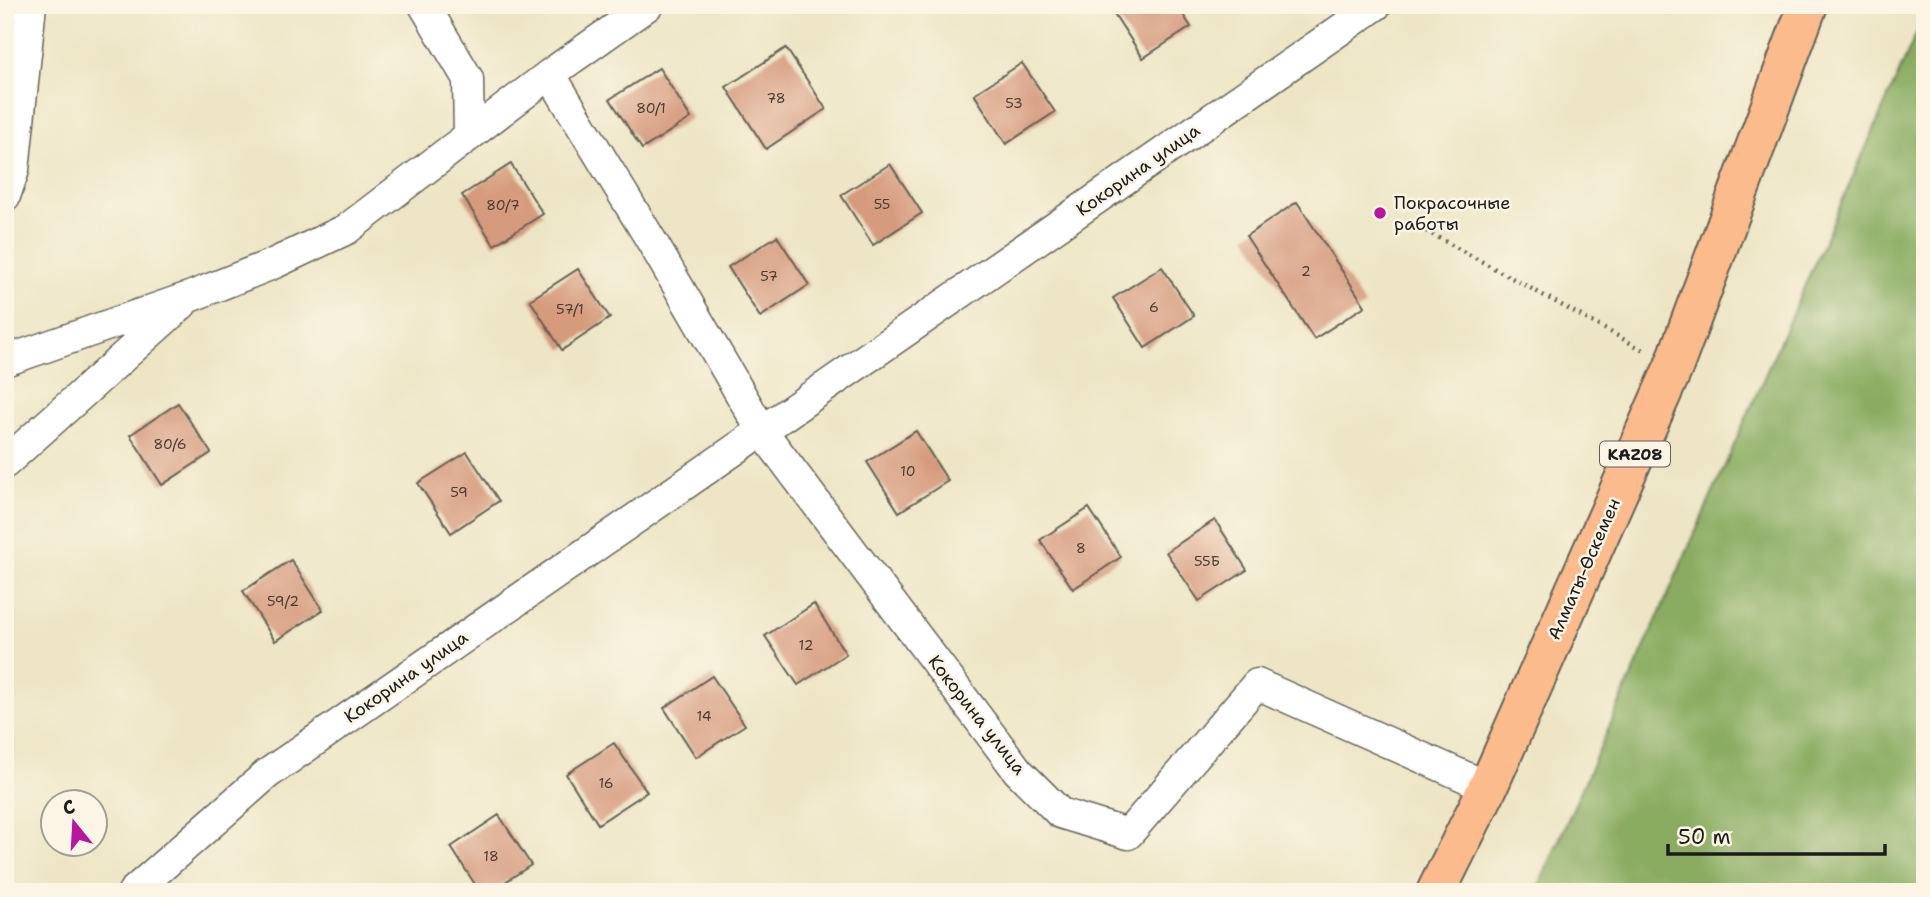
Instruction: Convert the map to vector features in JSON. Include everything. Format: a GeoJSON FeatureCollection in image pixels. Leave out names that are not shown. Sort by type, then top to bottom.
{"type":"FeatureCollection","features":[{"type":"Feature","properties":{"kind":"highway","name":"Алматы-Өскемен"},"geometry":{"type":"LineString","coordinates":[[1436,892],[1488,787],[1674,366],[1808,5]]}},
{"type":"Feature","properties":{"kind":"street"},"geometry":{"type":"LineString","coordinates":[[5,196],[15,170],[31,5]]}},
{"type":"Feature","properties":{"kind":"street"},"geometry":{"type":"LineString","coordinates":[[424,5],[468,79],[469,136]]}},
{"type":"Feature","properties":{"kind":"street"},"geometry":{"type":"LineString","coordinates":[[5,361],[192,296],[275,263],[347,229],[550,74],[648,5]]}},
{"type":"Feature","properties":{"kind":"street","name":"Кокорина улица"},"geometry":{"type":"LineString","coordinates":[[133,892],[267,774],[1376,5]]}},
{"type":"Feature","properties":{"kind":"street"},"geometry":{"type":"LineString","coordinates":[[550,74],[654,245],[762,431]]}},
{"type":"Feature","properties":{"kind":"street"},"geometry":{"type":"LineString","coordinates":[[468,79],[521,97]]}},
{"type":"Feature","properties":{"kind":"street"},"geometry":{"type":"LineString","coordinates":[[5,463],[192,296]]}},
{"type":"Feature","properties":{"kind":"street","name":"Кокорина улица"},"geometry":{"type":"LineString","coordinates":[[762,431],[1018,771],[1060,813],[1128,834],[1257,684],[1488,787]]}},
{"type":"Feature","properties":{"kind":"path"},"geometry":{"type":"LineString","coordinates":[[1426,231],[1674,366]]}},
{"type":"Feature","properties":{"kind":"green space"},"geometry":{"type":"Polygon","coordinates":[[[1925,14],[1925,892],[1536,892],[1925,14]]]}},
{"type":"Feature","properties":{"kind":"building"},"geometry":{"type":"Polygon","coordinates":[[[1116,5],[1177,5],[1191,27],[1143,58],[1111,9],[1116,5]]]}},
{"type":"Feature","properties":{"kind":"building"},"geometry":{"type":"Polygon","coordinates":[[[786,48],[826,109],[766,149],[726,87],[786,48]]]}},
{"type":"Feature","properties":{"kind":"building"},"geometry":{"type":"Polygon","coordinates":[[[1022,63],[1055,112],[1006,144],[974,94],[1022,63]]]}},
{"type":"Feature","properties":{"kind":"building"},"geometry":{"type":"Polygon","coordinates":[[[659,68],[691,118],[642,149],[610,99],[659,68]]]}},
{"type":"Feature","properties":{"kind":"building"},"geometry":{"type":"Polygon","coordinates":[[[511,164],[543,214],[494,245],[462,195],[511,164]]]}},
{"type":"Feature","properties":{"kind":"building"},"geometry":{"type":"Polygon","coordinates":[[[890,164],[922,213],[873,245],[841,195],[890,164]]]}},
{"type":"Feature","properties":{"kind":"building"},"geometry":{"type":"Polygon","coordinates":[[[1297,202],[1365,306],[1314,339],[1246,236],[1297,202]]]}},
{"type":"Feature","properties":{"kind":"building"},"geometry":{"type":"Polygon","coordinates":[[[777,236],[809,285],[760,317],[728,267],[777,236]]]}},
{"type":"Feature","properties":{"kind":"building"},"geometry":{"type":"Polygon","coordinates":[[[1162,267],[1194,316],[1145,348],[1113,298],[1162,267]]]}},
{"type":"Feature","properties":{"kind":"building"},"geometry":{"type":"Polygon","coordinates":[[[578,269],[610,318],[562,350],[530,300],[578,269]]]}},
{"type":"Feature","properties":{"kind":"building"},"geometry":{"type":"Polygon","coordinates":[[[178,403],[211,453],[162,485],[130,435],[178,403]]]}},
{"type":"Feature","properties":{"kind":"building"},"geometry":{"type":"Polygon","coordinates":[[[916,431],[948,481],[899,512],[867,462],[916,431]]]}},
{"type":"Feature","properties":{"kind":"building"},"geometry":{"type":"Polygon","coordinates":[[[467,452],[499,501],[451,533],[418,483],[467,452]]]}},
{"type":"Feature","properties":{"kind":"building"},"geometry":{"type":"Polygon","coordinates":[[[1089,508],[1121,557],[1073,589],[1040,540],[1089,508]]]}},
{"type":"Feature","properties":{"kind":"building"},"geometry":{"type":"Polygon","coordinates":[[[1215,520],[1247,570],[1199,601],[1166,552],[1215,520]]]}},
{"type":"Feature","properties":{"kind":"building"},"geometry":{"type":"Polygon","coordinates":[[[291,560],[323,610],[275,641],[243,591],[291,560]]]}},
{"type":"Feature","properties":{"kind":"building"},"geometry":{"type":"Polygon","coordinates":[[[814,604],[846,654],[798,685],[765,636],[814,604]]]}},
{"type":"Feature","properties":{"kind":"building"},"geometry":{"type":"Polygon","coordinates":[[[712,676],[745,725],[696,757],[664,708],[712,676]]]}},
{"type":"Feature","properties":{"kind":"building"},"geometry":{"type":"Polygon","coordinates":[[[614,743],[647,792],[598,824],[566,774],[614,743]]]}},
{"type":"Feature","properties":{"kind":"building"},"geometry":{"type":"Polygon","coordinates":[[[499,815],[531,865],[490,892],[480,892],[451,847],[499,815]]]}},
{"type":"Feature","properties":{"kind":"place","name":"Покрасочные работы"},"geometry":{"type":"Point","coordinates":[1380,213]}}]}
